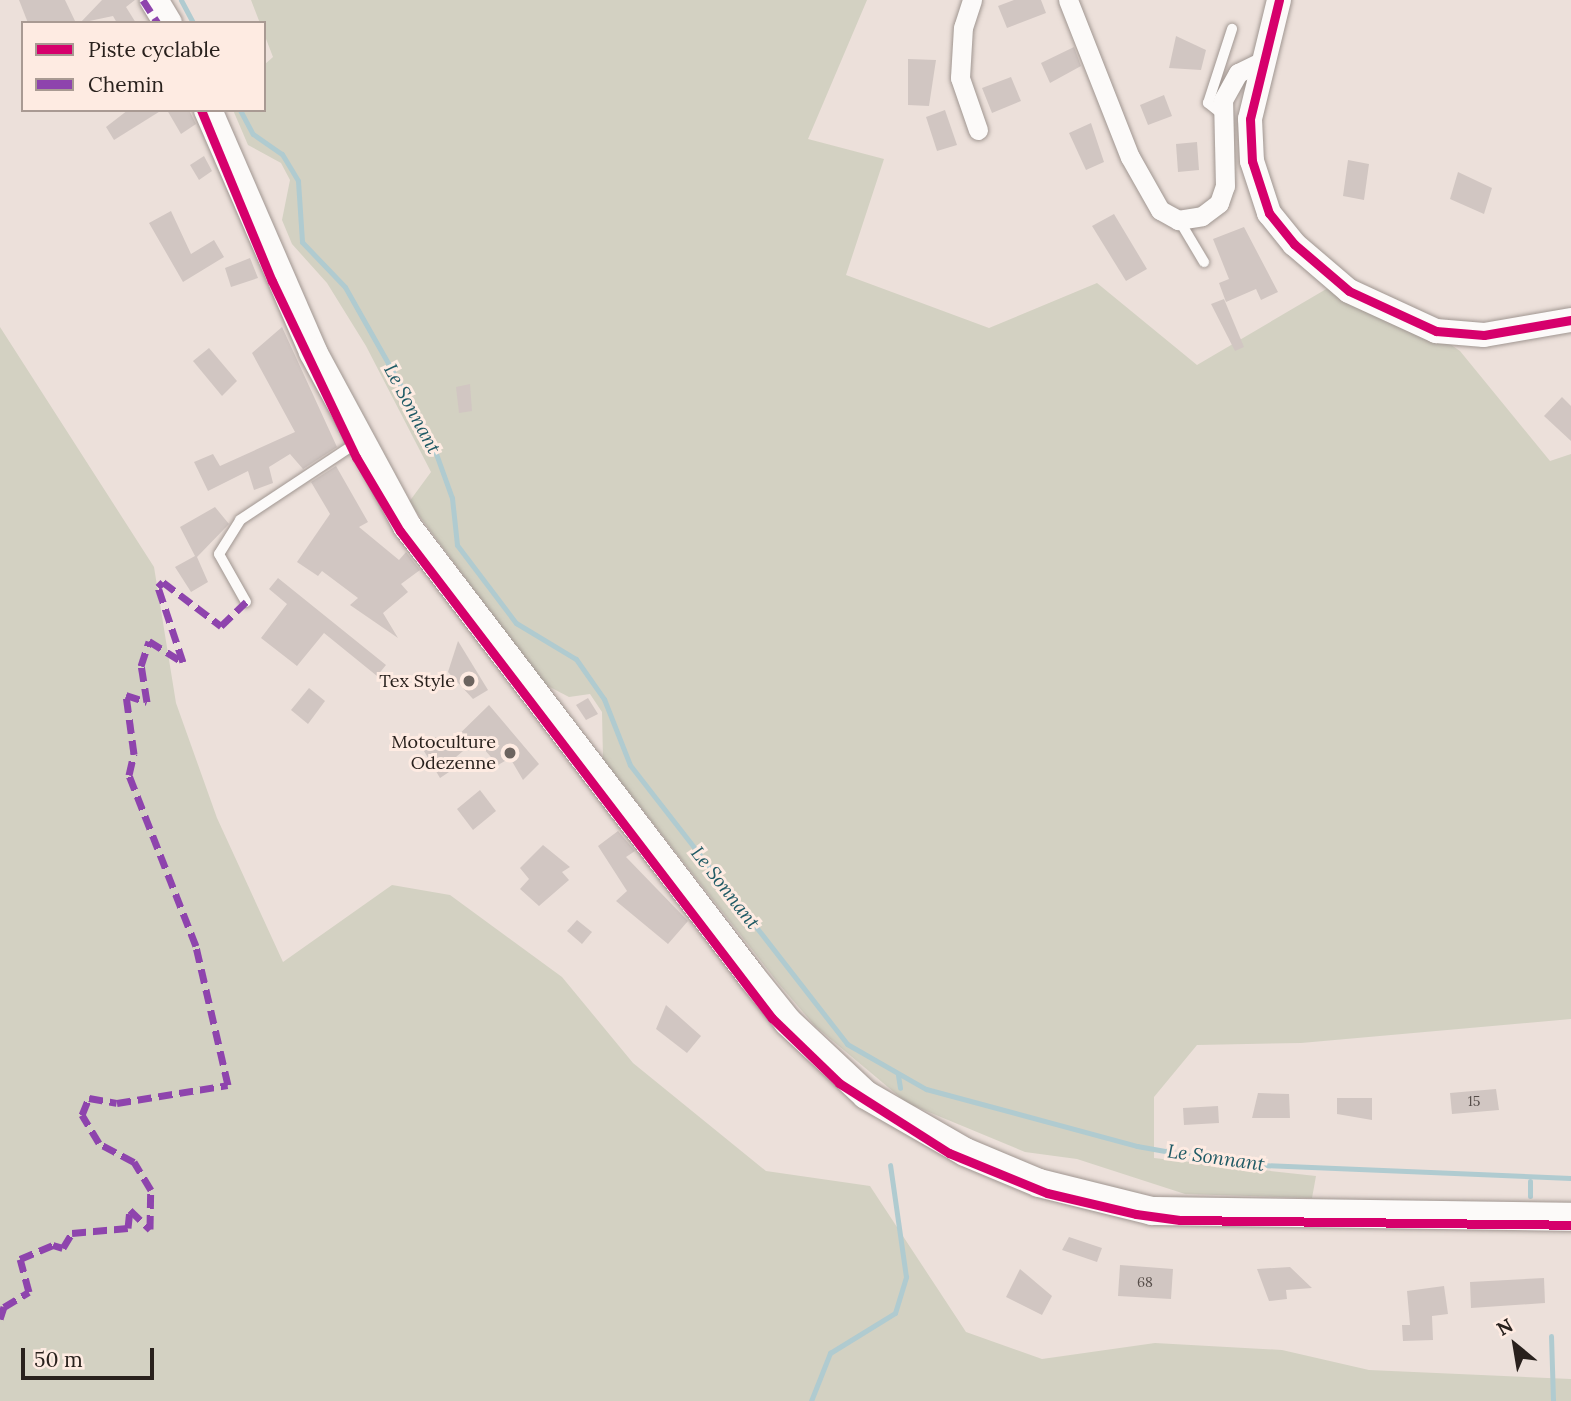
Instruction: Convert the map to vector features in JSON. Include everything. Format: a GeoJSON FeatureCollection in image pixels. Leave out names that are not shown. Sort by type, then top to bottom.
{"type":"FeatureCollection","features":[{"type":"Feature","properties":{"kind":"main road"},"geometry":{"type":"LineString","coordinates":[[209,112],[358,442],[473,619],[751,976],[820,1053],[912,1124],[1040,1183],[1152,1211],[1571,1217]]}},
{"type":"Feature","properties":{"kind":"street"},"geometry":{"type":"LineString","coordinates":[[972,0],[963,27],[960,78],[978,130]]}},
{"type":"Feature","properties":{"kind":"street"},"geometry":{"type":"LineString","coordinates":[[1068,0],[1130,157],[1160,210],[1178,219],[1202,216],[1219,204],[1225,186],[1223,114],[1238,73],[1263,61]]}},
{"type":"Feature","properties":{"kind":"street"},"geometry":{"type":"LineString","coordinates":[[1279,0],[1250,119],[1252,161],[1269,213],[1321,269],[1394,317],[1436,331],[1485,335],[1571,320]]}},
{"type":"Feature","properties":{"kind":"lane"},"geometry":{"type":"LineString","coordinates":[[1223,114],[1208,103],[1232,29]]}},
{"type":"Feature","properties":{"kind":"lane"},"geometry":{"type":"LineString","coordinates":[[1178,219],[1204,262]]}},
{"type":"Feature","properties":{"kind":"lane"},"geometry":{"type":"LineString","coordinates":[[246,603],[219,554],[240,520],[358,442]]}},
{"type":"Feature","properties":{"kind":"shaded area"},"geometry":{"type":"Polygon","coordinates":[[[251,0],[867,0],[808,139],[884,159],[846,275],[989,328],[1097,283],[1197,365],[1328,288],[1370,289],[1460,351],[1550,461],[1571,454],[1571,1019],[1301,1043],[1197,1045],[1154,1097],[1154,1158],[1316,1176],[1312,1198],[1185,1194],[1077,1159],[1025,1152],[907,1103],[815,1026],[778,983],[603,759],[602,712],[590,694],[569,697],[544,684],[409,502],[431,472],[366,346],[327,283],[292,244],[282,220],[290,180],[281,163],[248,145],[234,112],[266,112],[266,63],[273,57],[266,39],[266,21],[259,21],[251,0]]]}},
{"type":"Feature","properties":{"kind":"shaded area"},"geometry":{"type":"Polygon","coordinates":[[[0,327],[154,567],[176,703],[217,818],[283,962],[392,885],[450,895],[562,977],[633,1063],[766,1171],[870,1186],[966,1332],[1042,1359],[1155,1343],[1282,1350],[1369,1370],[1571,1379],[1571,1401],[0,1401],[0,327]]]}},
{"type":"Feature","properties":{"kind":"building"},"geometry":{"type":"Polygon","coordinates":[[[19,0],[65,0],[75,21],[27,21],[19,0]]]}},
{"type":"Feature","properties":{"kind":"building"},"geometry":{"type":"Polygon","coordinates":[[[102,0],[135,0],[126,7],[135,21],[116,21],[113,16],[82,21],[102,0]]]}},
{"type":"Feature","properties":{"kind":"building"},"geometry":{"type":"Polygon","coordinates":[[[1014,0],[1041,0],[1046,13],[1007,28],[998,6],[1014,0]]]}},
{"type":"Feature","properties":{"kind":"building"},"geometry":{"type":"Polygon","coordinates":[[[1176,36],[1206,50],[1201,70],[1169,68],[1176,36]]]}},
{"type":"Feature","properties":{"kind":"building"},"geometry":{"type":"Polygon","coordinates":[[[1074,47],[1081,66],[1050,83],[1041,63],[1074,47]]]}},
{"type":"Feature","properties":{"kind":"building"},"geometry":{"type":"Polygon","coordinates":[[[908,59],[936,60],[929,106],[908,105],[908,59]]]}},
{"type":"Feature","properties":{"kind":"building"},"geometry":{"type":"Polygon","coordinates":[[[1011,77],[1021,101],[992,113],[982,88],[1011,77]]]}},
{"type":"Feature","properties":{"kind":"building"},"geometry":{"type":"Polygon","coordinates":[[[1164,95],[1172,116],[1148,125],[1140,105],[1164,95]]]}},
{"type":"Feature","properties":{"kind":"building"},"geometry":{"type":"Polygon","coordinates":[[[945,110],[957,145],[937,151],[926,117],[945,110]]]}},
{"type":"Feature","properties":{"kind":"building"},"geometry":{"type":"Polygon","coordinates":[[[125,112],[159,112],[114,140],[106,127],[125,112]]]}},
{"type":"Feature","properties":{"kind":"building"},"geometry":{"type":"Polygon","coordinates":[[[168,112],[190,112],[196,124],[181,134],[168,112]]]}},
{"type":"Feature","properties":{"kind":"building"},"geometry":{"type":"Polygon","coordinates":[[[1091,123],[1104,162],[1086,170],[1069,133],[1091,123]]]}},
{"type":"Feature","properties":{"kind":"building"},"geometry":{"type":"Polygon","coordinates":[[[1197,142],[1199,170],[1178,172],[1176,144],[1197,142]]]}},
{"type":"Feature","properties":{"kind":"building"},"geometry":{"type":"Polygon","coordinates":[[[204,156],[212,171],[199,180],[190,165],[204,156]]]}},
{"type":"Feature","properties":{"kind":"building"},"geometry":{"type":"Polygon","coordinates":[[[1348,160],[1369,164],[1364,200],[1343,196],[1348,160]]]}},
{"type":"Feature","properties":{"kind":"building"},"geometry":{"type":"Polygon","coordinates":[[[1458,172],[1492,188],[1484,214],[1450,199],[1458,172]]]}},
{"type":"Feature","properties":{"kind":"building"},"geometry":{"type":"Polygon","coordinates":[[[171,211],[191,254],[214,240],[224,257],[183,282],[149,223],[171,211]]]}},
{"type":"Feature","properties":{"kind":"building"},"geometry":{"type":"Polygon","coordinates":[[[1114,214],[1147,269],[1126,281],[1092,226],[1114,214]]]}},
{"type":"Feature","properties":{"kind":"building"},"geometry":{"type":"Polygon","coordinates":[[[1244,227],[1278,292],[1261,300],[1256,289],[1226,302],[1219,283],[1229,279],[1213,239],[1244,227]]]}},
{"type":"Feature","properties":{"kind":"building"},"geometry":{"type":"Polygon","coordinates":[[[250,258],[258,278],[231,287],[225,268],[250,258]]]}},
{"type":"Feature","properties":{"kind":"building"},"geometry":{"type":"Polygon","coordinates":[[[1224,299],[1244,347],[1235,351],[1211,304],[1224,299]]]}},
{"type":"Feature","properties":{"kind":"building"},"geometry":{"type":"Polygon","coordinates":[[[282,327],[337,447],[303,469],[290,454],[269,467],[273,483],[254,490],[248,471],[208,491],[194,462],[213,454],[220,466],[295,432],[252,353],[282,327]]]}},
{"type":"Feature","properties":{"kind":"building"},"geometry":{"type":"Polygon","coordinates":[[[209,348],[237,381],[222,396],[193,361],[209,348]]]}},
{"type":"Feature","properties":{"kind":"building"},"geometry":{"type":"Polygon","coordinates":[[[470,384],[472,411],[459,413],[456,387],[470,384]]]}},
{"type":"Feature","properties":{"kind":"building"},"geometry":{"type":"Polygon","coordinates":[[[1562,397],[1571,406],[1571,441],[1544,416],[1562,397]]]}},
{"type":"Feature","properties":{"kind":"building"},"geometry":{"type":"Polygon","coordinates":[[[336,466],[368,522],[359,527],[399,560],[406,552],[420,570],[401,584],[408,592],[383,613],[398,638],[350,605],[358,598],[322,571],[318,576],[297,562],[330,514],[311,482],[336,466]]]}},
{"type":"Feature","properties":{"kind":"building"},"geometry":{"type":"Polygon","coordinates":[[[215,507],[229,524],[197,557],[208,582],[191,592],[175,567],[195,556],[180,527],[215,507]]]}},
{"type":"Feature","properties":{"kind":"building"},"geometry":{"type":"Polygon","coordinates":[[[278,578],[386,665],[377,676],[324,633],[297,666],[261,638],[287,604],[269,589],[278,578]]]}},
{"type":"Feature","properties":{"kind":"building","name":"Tex Style"},"geometry":{"type":"Polygon","coordinates":[[[458,641],[488,690],[473,699],[448,672],[458,641]]]}},
{"type":"Feature","properties":{"kind":"building"},"geometry":{"type":"Polygon","coordinates":[[[309,688],[325,701],[308,724],[291,710],[309,688]]]}},
{"type":"Feature","properties":{"kind":"building"},"geometry":{"type":"Polygon","coordinates":[[[588,698],[598,714],[586,720],[576,705],[588,698]]]}},
{"type":"Feature","properties":{"kind":"building"},"geometry":{"type":"Polygon","coordinates":[[[489,705],[539,764],[523,780],[510,758],[498,765],[476,740],[456,757],[461,764],[440,778],[421,746],[436,737],[444,749],[489,705]]]}},
{"type":"Feature","properties":{"kind":"building"},"geometry":{"type":"Polygon","coordinates":[[[480,790],[496,811],[473,830],[457,809],[480,790]]]}},
{"type":"Feature","properties":{"kind":"building"},"geometry":{"type":"Polygon","coordinates":[[[618,831],[635,851],[626,857],[688,921],[668,944],[616,901],[627,891],[598,846],[618,831]]]}},
{"type":"Feature","properties":{"kind":"building"},"geometry":{"type":"Polygon","coordinates":[[[543,845],[570,867],[562,872],[569,880],[539,906],[520,889],[529,879],[520,868],[543,845]]]}},
{"type":"Feature","properties":{"kind":"building"},"geometry":{"type":"Polygon","coordinates":[[[577,920],[592,932],[582,944],[567,931],[577,920]]]}},
{"type":"Feature","properties":{"kind":"building"},"geometry":{"type":"Polygon","coordinates":[[[666,1005],[701,1036],[687,1053],[656,1029],[666,1005]]]}},
{"type":"Feature","properties":{"kind":"building"},"geometry":{"type":"Polygon","coordinates":[[[1496,1089],[1499,1110],[1452,1114],[1450,1093],[1496,1089]]]}},
{"type":"Feature","properties":{"kind":"building"},"geometry":{"type":"Polygon","coordinates":[[[1258,1093],[1289,1094],[1290,1118],[1252,1118],[1258,1093]]]}},
{"type":"Feature","properties":{"kind":"building"},"geometry":{"type":"Polygon","coordinates":[[[1337,1098],[1372,1098],[1372,1120],[1337,1114],[1337,1098]]]}},
{"type":"Feature","properties":{"kind":"building"},"geometry":{"type":"Polygon","coordinates":[[[1218,1106],[1219,1123],[1184,1125],[1183,1108],[1218,1106]]]}},
{"type":"Feature","properties":{"kind":"building"},"geometry":{"type":"Polygon","coordinates":[[[1069,1237],[1102,1248],[1097,1262],[1062,1250],[1069,1237]]]}},
{"type":"Feature","properties":{"kind":"building"},"geometry":{"type":"Polygon","coordinates":[[[1120,1265],[1173,1269],[1171,1299],[1118,1296],[1120,1265]]]}},
{"type":"Feature","properties":{"kind":"building"},"geometry":{"type":"Polygon","coordinates":[[[1290,1267],[1312,1288],[1286,1290],[1287,1299],[1269,1301],[1257,1269],[1290,1267]]]}},
{"type":"Feature","properties":{"kind":"building"},"geometry":{"type":"Polygon","coordinates":[[[1020,1269],[1052,1296],[1042,1315],[1006,1297],[1020,1269]]]}},
{"type":"Feature","properties":{"kind":"building"},"geometry":{"type":"Polygon","coordinates":[[[1544,1278],[1545,1303],[1471,1308],[1470,1282],[1544,1278]]]}},
{"type":"Feature","properties":{"kind":"building"},"geometry":{"type":"Polygon","coordinates":[[[1444,1286],[1448,1314],[1432,1316],[1433,1340],[1403,1341],[1402,1325],[1410,1325],[1407,1291],[1444,1286]]]}},
{"type":"Feature","properties":{"kind":"waterway","name":"Le Sonnant"},"geometry":{"type":"LineString","coordinates":[[181,0],[192,21]]}},
{"type":"Feature","properties":{"kind":"waterway","name":"Le Sonnant"},"geometry":{"type":"LineString","coordinates":[[241,112],[253,134],[282,154],[298,181],[302,242],[345,287],[430,437],[452,498],[457,545],[516,623],[576,659],[604,699],[630,765],[847,1044],[926,1089],[1137,1146],[1237,1164],[1571,1178]]}},
{"type":"Feature","properties":{"kind":"waterway"},"geometry":{"type":"LineString","coordinates":[[898,1075],[900,1088]]}},
{"type":"Feature","properties":{"kind":"waterway"},"geometry":{"type":"LineString","coordinates":[[811,1401],[830,1353],[895,1313],[906,1277],[890,1165]]}},
{"type":"Feature","properties":{"kind":"waterway"},"geometry":{"type":"LineString","coordinates":[[1530,1181],[1530,1196]]}},
{"type":"Feature","properties":{"kind":"waterway"},"geometry":{"type":"LineString","coordinates":[[1551,1336],[1553,1401]]}},
{"type":"Feature","properties":{"kind":"marked path"},"geometry":{"type":"LineString","coordinates":[[143,0],[157,21]]}},
{"type":"Feature","properties":{"kind":"marked path"},"geometry":{"type":"LineString","coordinates":[[0,1319],[4,1307],[29,1292],[20,1259],[53,1245],[63,1248],[72,1233],[128,1228],[130,1210],[150,1229],[151,1190],[134,1162],[99,1143],[82,1115],[89,1098],[117,1103],[228,1085],[196,946],[129,775],[134,754],[126,695],[147,702],[141,666],[149,641],[183,662],[158,587],[163,582],[221,626],[246,602]]}},
{"type":"Feature","properties":{"kind":"cycle path"},"geometry":{"type":"LineString","coordinates":[[1279,0],[1250,119],[1252,161],[1269,213],[1294,244],[1349,291],[1436,331],[1484,335],[1571,320]]}},
{"type":"Feature","properties":{"kind":"cycle path"},"geometry":{"type":"LineString","coordinates":[[202,112],[272,281],[356,457],[400,531],[772,1018],[839,1083],[949,1153],[1047,1193],[1136,1214],[1180,1220],[1571,1225]]}},
{"type":"Feature","properties":{"kind":"place","name":"Tex Style"},"geometry":{"type":"Point","coordinates":[469,681]}},
{"type":"Feature","properties":{"kind":"place","name":"Motoculture Odezenne"},"geometry":{"type":"Point","coordinates":[510,753]}}]}
